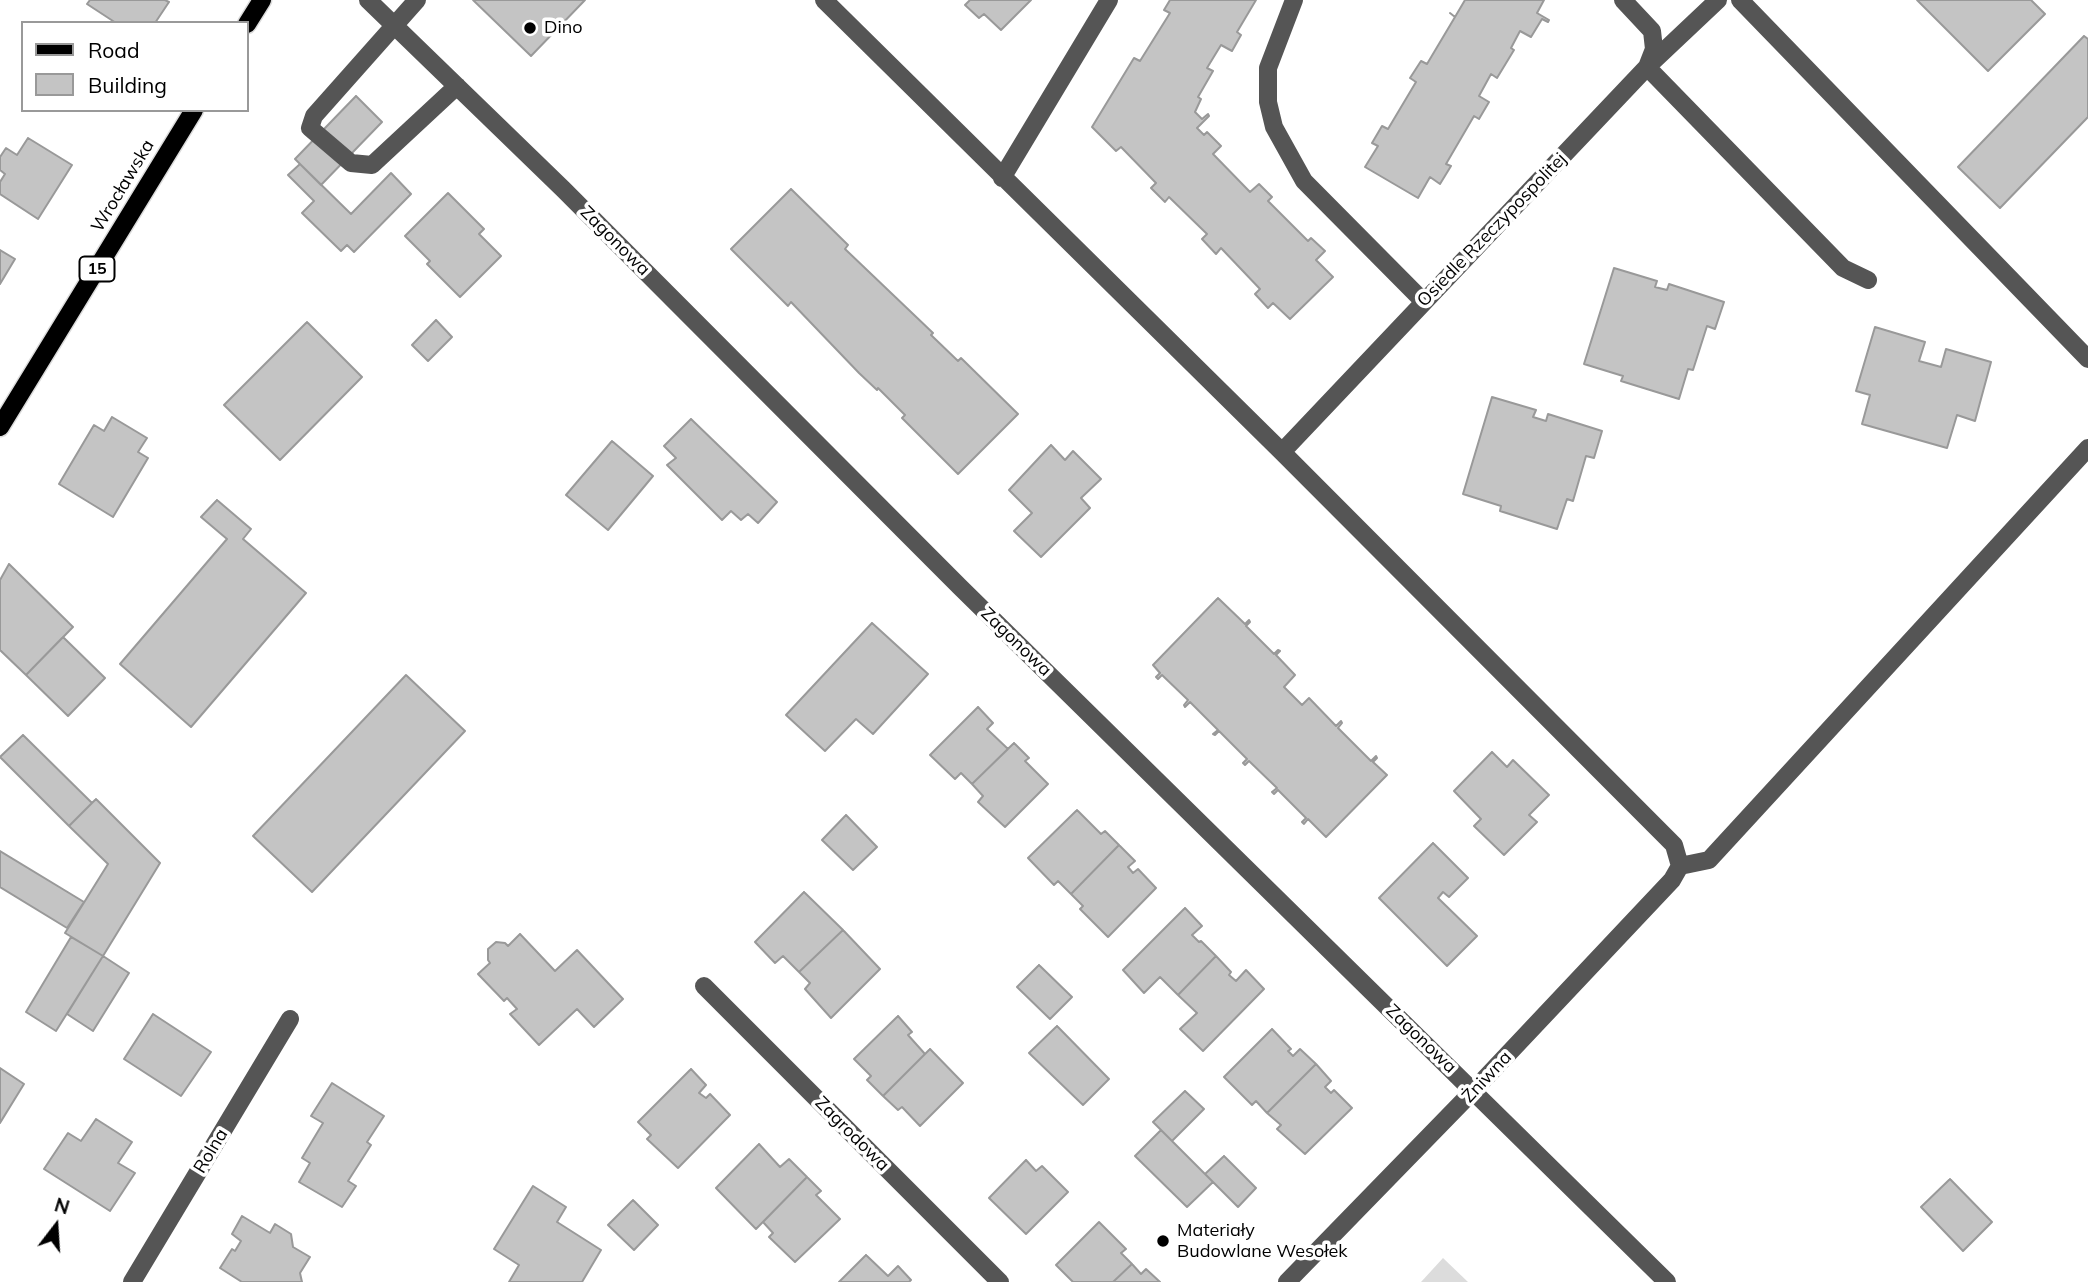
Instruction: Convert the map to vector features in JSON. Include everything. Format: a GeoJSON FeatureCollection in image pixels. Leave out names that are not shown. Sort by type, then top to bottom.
{"type":"FeatureCollection","features":[{"type":"Feature","properties":{"kind":"main road"},"geometry":{"type":"LineString","coordinates":[[248,22],[262,0]]}},
{"type":"Feature","properties":{"kind":"main road","name":"Wrocławska"},"geometry":{"type":"LineString","coordinates":[[0,427],[193,112]]}},
{"type":"Feature","properties":{"kind":"street","name":"Zagonowa"},"geometry":{"type":"LineString","coordinates":[[368,0],[564,189],[960,587],[1667,1282]]}},
{"type":"Feature","properties":{"kind":"street"},"geometry":{"type":"LineString","coordinates":[[417,0],[314,116],[310,128],[351,163],[372,165],[457,86]]}},
{"type":"Feature","properties":{"kind":"street"},"geometry":{"type":"LineString","coordinates":[[824,0],[1282,452],[1674,845],[1680,866],[1709,860],[2088,447]]}},
{"type":"Feature","properties":{"kind":"street"},"geometry":{"type":"LineString","coordinates":[[1002,177],[1109,0]]}},
{"type":"Feature","properties":{"kind":"street"},"geometry":{"type":"LineString","coordinates":[[1294,0],[1268,68],[1268,102],[1274,127],[1304,181],[1424,302]]}},
{"type":"Feature","properties":{"kind":"street"},"geometry":{"type":"LineString","coordinates":[[1623,0],[1652,31],[1654,49],[1647,67],[1843,268],[1868,280]]}},
{"type":"Feature","properties":{"kind":"street","name":"Osiedle Rzeczypospolitej"},"geometry":{"type":"LineString","coordinates":[[1282,452],[1647,67],[1718,0]]}},
{"type":"Feature","properties":{"kind":"street"},"geometry":{"type":"LineString","coordinates":[[1740,0],[2088,359]]}},
{"type":"Feature","properties":{"kind":"street","name":"Żniwna"},"geometry":{"type":"LineString","coordinates":[[1287,1282],[1474,1090],[1672,880],[1680,866]]}},
{"type":"Feature","properties":{"kind":"street","name":"Zagrodowa"},"geometry":{"type":"LineString","coordinates":[[704,986],[1000,1282]]}},
{"type":"Feature","properties":{"kind":"street","name":"Rolna"},"geometry":{"type":"LineString","coordinates":[[132,1282],[290,1019]]}},
{"type":"Feature","properties":{"kind":"shaded area"},"geometry":{"type":"Polygon","coordinates":[[[1443,1258],[1468,1282],[1421,1282],[1443,1258]]]}},
{"type":"Feature","properties":{"kind":"building"},"geometry":{"type":"Polygon","coordinates":[[[90,0],[169,2],[156,21],[113,21],[87,4],[90,0]]]}},
{"type":"Feature","properties":{"kind":"building","name":"Dino"},"geometry":{"type":"Polygon","coordinates":[[[473,0],[585,0],[531,56],[473,0]]]}},
{"type":"Feature","properties":{"kind":"building"},"geometry":{"type":"Polygon","coordinates":[[[970,0],[1031,0],[1001,30],[984,14],[979,18],[965,5],[970,0]]]}},
{"type":"Feature","properties":{"kind":"building"},"geometry":{"type":"Polygon","coordinates":[[[1170,0],[1256,0],[1237,32],[1241,35],[1232,51],[1221,45],[1207,68],[1213,71],[1198,97],[1201,99],[1195,112],[1202,119],[1208,114],[1209,116],[1197,128],[1204,135],[1207,132],[1221,146],[1213,154],[1250,192],[1259,184],[1272,197],[1268,201],[1308,241],[1311,238],[1325,251],[1316,260],[1333,277],[1290,319],[1273,303],[1268,308],[1255,294],[1260,289],[1221,248],[1216,254],[1202,239],[1207,234],[1169,197],[1165,202],[1151,188],[1156,183],[1121,147],[1116,151],[1092,127],[1134,58],[1140,61],[1170,13],[1164,10],[1170,0]]]}},
{"type":"Feature","properties":{"kind":"building"},"geometry":{"type":"Polygon","coordinates":[[[1465,0],[1544,0],[1537,13],[1549,20],[1548,22],[1542,19],[1531,37],[1520,31],[1511,48],[1514,50],[1497,78],[1491,74],[1479,96],[1489,102],[1479,119],[1474,116],[1446,164],[1451,166],[1440,184],[1430,177],[1418,198],[1365,167],[1378,146],[1372,143],[1382,126],[1388,129],[1416,82],[1410,78],[1421,61],[1427,64],[1465,0]]]}},
{"type":"Feature","properties":{"kind":"building"},"geometry":{"type":"Polygon","coordinates":[[[1917,0],[2031,0],[2045,14],[1988,71],[1917,0]]]}},
{"type":"Feature","properties":{"kind":"building"},"geometry":{"type":"Polygon","coordinates":[[[2084,36],[2088,39],[2088,117],[2000,208],[1958,167],[2084,36]]]}},
{"type":"Feature","properties":{"kind":"building"},"geometry":{"type":"Polygon","coordinates":[[[356,96],[382,122],[321,185],[295,159],[356,96]]]}},
{"type":"Feature","properties":{"kind":"building"},"geometry":{"type":"Polygon","coordinates":[[[28,138],[72,165],[38,219],[0,194],[0,182],[5,174],[0,170],[0,157],[6,148],[17,155],[28,138]]]}},
{"type":"Feature","properties":{"kind":"building"},"geometry":{"type":"Polygon","coordinates":[[[300,164],[351,214],[391,173],[411,194],[354,252],[347,245],[341,251],[302,213],[314,201],[288,175],[300,164]]]}},
{"type":"Feature","properties":{"kind":"building"},"geometry":{"type":"Polygon","coordinates":[[[791,189],[848,245],[845,249],[933,333],[931,335],[958,361],[961,358],[1018,414],[958,474],[902,418],[905,415],[878,388],[877,390],[859,373],[791,302],[788,306],[731,249],[791,189]]]}},
{"type":"Feature","properties":{"kind":"building"},"geometry":{"type":"Polygon","coordinates":[[[448,193],[484,229],[479,234],[501,256],[460,297],[427,264],[430,261],[405,236],[448,193]]]}},
{"type":"Feature","properties":{"kind":"building"},"geometry":{"type":"Polygon","coordinates":[[[0,250],[15,259],[0,284],[0,250]]]}},
{"type":"Feature","properties":{"kind":"building"},"geometry":{"type":"Polygon","coordinates":[[[1614,268],[1657,281],[1655,287],[1667,290],[1669,284],[1724,302],[1715,329],[1707,326],[1693,370],[1688,369],[1679,399],[1621,381],[1623,376],[1584,364],[1614,268]]]}},
{"type":"Feature","properties":{"kind":"building"},"geometry":{"type":"Polygon","coordinates":[[[436,320],[452,337],[428,361],[412,345],[436,320]]]}},
{"type":"Feature","properties":{"kind":"building"},"geometry":{"type":"Polygon","coordinates":[[[307,322],[362,377],[280,460],[224,405],[307,322]]]}},
{"type":"Feature","properties":{"kind":"building"},"geometry":{"type":"Polygon","coordinates":[[[1875,327],[1925,342],[1919,361],[1941,367],[1946,349],[1991,362],[1975,421],[1957,415],[1947,448],[1862,424],[1870,395],[1856,391],[1875,327]]]}},
{"type":"Feature","properties":{"kind":"building"},"geometry":{"type":"Polygon","coordinates":[[[1492,397],[1536,410],[1533,417],[1546,421],[1548,414],[1602,431],[1594,458],[1586,456],[1573,501],[1567,499],[1557,529],[1500,511],[1501,506],[1463,494],[1492,397]]]}},
{"type":"Feature","properties":{"kind":"building"},"geometry":{"type":"Polygon","coordinates":[[[112,417],[147,438],[138,452],[148,458],[113,517],[59,484],[94,425],[104,431],[112,417]]]}},
{"type":"Feature","properties":{"kind":"building"},"geometry":{"type":"Polygon","coordinates":[[[691,419],[777,502],[758,523],[748,514],[741,520],[731,511],[722,520],[667,465],[676,458],[664,446],[691,419]]]}},
{"type":"Feature","properties":{"kind":"building"},"geometry":{"type":"Polygon","coordinates":[[[612,441],[653,476],[608,530],[566,495],[612,441]]]}},
{"type":"Feature","properties":{"kind":"building"},"geometry":{"type":"Polygon","coordinates":[[[1051,445],[1065,460],[1073,451],[1101,479],[1081,498],[1090,508],[1041,557],[1014,531],[1032,513],[1009,490],[1051,445]]]}},
{"type":"Feature","properties":{"kind":"building"},"geometry":{"type":"Polygon","coordinates":[[[217,500],[251,529],[243,539],[306,593],[191,727],[120,664],[227,539],[201,517],[217,500]]]}},
{"type":"Feature","properties":{"kind":"building"},"geometry":{"type":"Polygon","coordinates":[[[9,564],[73,627],[26,675],[0,650],[0,580],[9,564]]]}},
{"type":"Feature","properties":{"kind":"building"},"geometry":{"type":"Polygon","coordinates":[[[1218,598],[1245,624],[1249,620],[1246,626],[1274,654],[1280,651],[1276,655],[1295,675],[1284,687],[1302,705],[1309,698],[1336,726],[1341,721],[1338,728],[1371,761],[1376,756],[1373,762],[1387,775],[1326,837],[1308,819],[1304,824],[1302,822],[1306,818],[1278,790],[1274,794],[1272,792],[1277,788],[1249,761],[1245,765],[1243,763],[1247,759],[1219,731],[1213,734],[1218,730],[1190,702],[1185,707],[1188,700],[1162,675],[1158,679],[1156,677],[1160,673],[1153,665],[1218,598]]]}},
{"type":"Feature","properties":{"kind":"building"},"geometry":{"type":"Polygon","coordinates":[[[872,623],[928,674],[873,734],[856,719],[825,751],[786,715],[872,623]]]}},
{"type":"Feature","properties":{"kind":"building"},"geometry":{"type":"Polygon","coordinates":[[[63,637],[105,678],[68,716],[26,675],[63,637]]]}},
{"type":"Feature","properties":{"kind":"building"},"geometry":{"type":"Polygon","coordinates":[[[406,675],[465,731],[312,892],[253,836],[406,675]]]}},
{"type":"Feature","properties":{"kind":"building"},"geometry":{"type":"Polygon","coordinates":[[[978,707],[993,723],[987,729],[1008,749],[972,784],[961,773],[955,779],[930,755],[978,707]]]}},
{"type":"Feature","properties":{"kind":"building"},"geometry":{"type":"Polygon","coordinates":[[[23,735],[92,803],[69,826],[0,757],[23,735]]]}},
{"type":"Feature","properties":{"kind":"building"},"geometry":{"type":"Polygon","coordinates":[[[1014,743],[1029,758],[1025,761],[1048,784],[1005,827],[978,802],[983,796],[972,784],[1014,743]]]}},
{"type":"Feature","properties":{"kind":"building"},"geometry":{"type":"Polygon","coordinates":[[[1492,752],[1507,767],[1513,760],[1549,795],[1529,815],[1537,822],[1504,855],[1474,826],[1481,819],[1454,791],[1492,752]]]}},
{"type":"Feature","properties":{"kind":"building"},"geometry":{"type":"Polygon","coordinates":[[[96,799],[160,863],[103,956],[65,933],[108,864],[69,826],[96,799]]]}},
{"type":"Feature","properties":{"kind":"building"},"geometry":{"type":"Polygon","coordinates":[[[1077,810],[1101,834],[1105,831],[1119,845],[1071,894],[1058,881],[1054,885],[1028,858],[1077,810]]]}},
{"type":"Feature","properties":{"kind":"building"},"geometry":{"type":"Polygon","coordinates":[[[846,815],[877,847],[853,870],[822,840],[846,815]]]}},
{"type":"Feature","properties":{"kind":"building"},"geometry":{"type":"Polygon","coordinates":[[[1433,843],[1468,878],[1449,897],[1443,892],[1438,898],[1477,936],[1447,966],[1379,898],[1433,843]]]}},
{"type":"Feature","properties":{"kind":"building"},"geometry":{"type":"Polygon","coordinates":[[[1119,845],[1135,861],[1128,867],[1133,873],[1138,869],[1156,888],[1108,937],[1080,909],[1083,906],[1071,894],[1119,845]]]}},
{"type":"Feature","properties":{"kind":"building"},"geometry":{"type":"Polygon","coordinates":[[[0,851],[84,902],[67,928],[0,887],[0,851]]]}},
{"type":"Feature","properties":{"kind":"building"},"geometry":{"type":"Polygon","coordinates":[[[804,892],[843,930],[799,972],[783,956],[775,963],[755,942],[804,892]]]}},
{"type":"Feature","properties":{"kind":"building"},"geometry":{"type":"Polygon","coordinates":[[[1185,908],[1202,926],[1192,935],[1216,956],[1178,995],[1160,977],[1144,993],[1123,970],[1185,908]]]}},
{"type":"Feature","properties":{"kind":"building"},"geometry":{"type":"Polygon","coordinates":[[[843,930],[880,969],[831,1018],[805,989],[810,983],[799,972],[843,930]]]}},
{"type":"Feature","properties":{"kind":"building"},"geometry":{"type":"Polygon","coordinates":[[[520,934],[555,971],[577,950],[623,999],[594,1027],[577,1009],[539,1045],[510,1014],[517,1009],[507,998],[504,1001],[478,974],[490,963],[488,949],[496,942],[508,946],[520,934]]]}},
{"type":"Feature","properties":{"kind":"building"},"geometry":{"type":"Polygon","coordinates":[[[71,937],[103,956],[56,1031],[26,1012],[71,937]]]}},
{"type":"Feature","properties":{"kind":"building"},"geometry":{"type":"Polygon","coordinates":[[[103,956],[129,973],[93,1031],[67,1014],[103,956]]]}},
{"type":"Feature","properties":{"kind":"building"},"geometry":{"type":"Polygon","coordinates":[[[1216,956],[1236,981],[1246,970],[1264,989],[1203,1051],[1180,1029],[1197,1013],[1178,995],[1216,956]]]}},
{"type":"Feature","properties":{"kind":"building"},"geometry":{"type":"Polygon","coordinates":[[[1039,965],[1072,997],[1050,1019],[1017,987],[1039,965]]]}},
{"type":"Feature","properties":{"kind":"building"},"geometry":{"type":"Polygon","coordinates":[[[153,1014],[211,1052],[181,1096],[124,1059],[153,1014]]]}},
{"type":"Feature","properties":{"kind":"building"},"geometry":{"type":"Polygon","coordinates":[[[898,1016],[912,1032],[908,1035],[925,1054],[883,1096],[867,1080],[871,1076],[854,1059],[898,1016]]]}},
{"type":"Feature","properties":{"kind":"building"},"geometry":{"type":"Polygon","coordinates":[[[1057,1026],[1109,1079],[1083,1105],[1029,1053],[1057,1026]]]}},
{"type":"Feature","properties":{"kind":"building"},"geometry":{"type":"Polygon","coordinates":[[[1272,1029],[1291,1049],[1288,1051],[1293,1056],[1300,1049],[1316,1064],[1267,1113],[1256,1101],[1252,1105],[1224,1077],[1272,1029]]]}},
{"type":"Feature","properties":{"kind":"building"},"geometry":{"type":"Polygon","coordinates":[[[930,1049],[963,1083],[920,1126],[902,1107],[898,1110],[883,1096],[930,1049]]]}},
{"type":"Feature","properties":{"kind":"building"},"geometry":{"type":"Polygon","coordinates":[[[1316,1064],[1331,1081],[1325,1087],[1331,1093],[1334,1090],[1352,1108],[1305,1154],[1277,1129],[1281,1125],[1267,1113],[1316,1064]]]}},
{"type":"Feature","properties":{"kind":"building"},"geometry":{"type":"Polygon","coordinates":[[[0,1068],[24,1084],[0,1123],[0,1068]]]}},
{"type":"Feature","properties":{"kind":"building"},"geometry":{"type":"Polygon","coordinates":[[[691,1069],[706,1085],[699,1093],[706,1098],[710,1094],[730,1115],[678,1168],[647,1139],[651,1135],[638,1122],[691,1069]]]}},
{"type":"Feature","properties":{"kind":"building"},"geometry":{"type":"Polygon","coordinates":[[[332,1083],[384,1116],[367,1142],[371,1145],[348,1181],[356,1186],[342,1207],[299,1182],[310,1163],[302,1158],[323,1123],[311,1116],[332,1083]]]}},
{"type":"Feature","properties":{"kind":"building"},"geometry":{"type":"Polygon","coordinates":[[[1185,1091],[1204,1109],[1172,1141],[1153,1122],[1185,1091]]]}},
{"type":"Feature","properties":{"kind":"building"},"geometry":{"type":"Polygon","coordinates":[[[96,1119],[132,1142],[118,1163],[135,1173],[110,1211],[44,1169],[68,1133],[81,1141],[96,1119]]]}},
{"type":"Feature","properties":{"kind":"building"},"geometry":{"type":"Polygon","coordinates":[[[1161,1130],[1213,1182],[1187,1207],[1135,1156],[1161,1130]]]}},
{"type":"Feature","properties":{"kind":"building"},"geometry":{"type":"Polygon","coordinates":[[[759,1144],[780,1167],[789,1159],[807,1177],[756,1229],[716,1188],[759,1144]]]}},
{"type":"Feature","properties":{"kind":"building"},"geometry":{"type":"Polygon","coordinates":[[[1224,1156],[1256,1188],[1238,1207],[1205,1174],[1224,1156]]]}},
{"type":"Feature","properties":{"kind":"building"},"geometry":{"type":"Polygon","coordinates":[[[1026,1160],[1036,1171],[1042,1166],[1068,1192],[1026,1234],[989,1198],[1026,1160]]]}},
{"type":"Feature","properties":{"kind":"building"},"geometry":{"type":"Polygon","coordinates":[[[807,1177],[821,1191],[816,1195],[840,1219],[795,1262],[769,1237],[773,1233],[763,1222],[807,1177]]]}},
{"type":"Feature","properties":{"kind":"building"},"geometry":{"type":"Polygon","coordinates":[[[1950,1179],[1992,1222],[1963,1251],[1921,1207],[1950,1179]]]}},
{"type":"Feature","properties":{"kind":"building"},"geometry":{"type":"Polygon","coordinates":[[[533,1186],[566,1207],[557,1222],[601,1250],[582,1282],[509,1282],[519,1265],[494,1249],[533,1186]]]}},
{"type":"Feature","properties":{"kind":"building"},"geometry":{"type":"Polygon","coordinates":[[[633,1200],[658,1225],[634,1250],[608,1225],[633,1200]]]}},
{"type":"Feature","properties":{"kind":"building"},"geometry":{"type":"Polygon","coordinates":[[[242,1216],[270,1233],[275,1224],[291,1234],[293,1247],[310,1257],[300,1273],[302,1282],[242,1282],[220,1268],[232,1249],[235,1251],[241,1241],[232,1234],[242,1216]]]}},
{"type":"Feature","properties":{"kind":"building"},"geometry":{"type":"Polygon","coordinates":[[[1099,1222],[1126,1249],[1121,1253],[1132,1264],[1113,1282],[1073,1282],[1056,1265],[1099,1222]]]}},
{"type":"Feature","properties":{"kind":"building"},"geometry":{"type":"Polygon","coordinates":[[[866,1255],[888,1276],[898,1266],[911,1280],[839,1282],[866,1255]]]}},
{"type":"Feature","properties":{"kind":"building"},"geometry":{"type":"Polygon","coordinates":[[[1132,1264],[1141,1274],[1146,1269],[1160,1282],[1113,1282],[1132,1264]]]}},
{"type":"Feature","properties":{"kind":"place","name":"Dino"},"geometry":{"type":"Point","coordinates":[530,28]}},
{"type":"Feature","properties":{"kind":"place","name":"Materiały Budowlane Wesołek"},"geometry":{"type":"Point","coordinates":[1163,1241]}}]}
